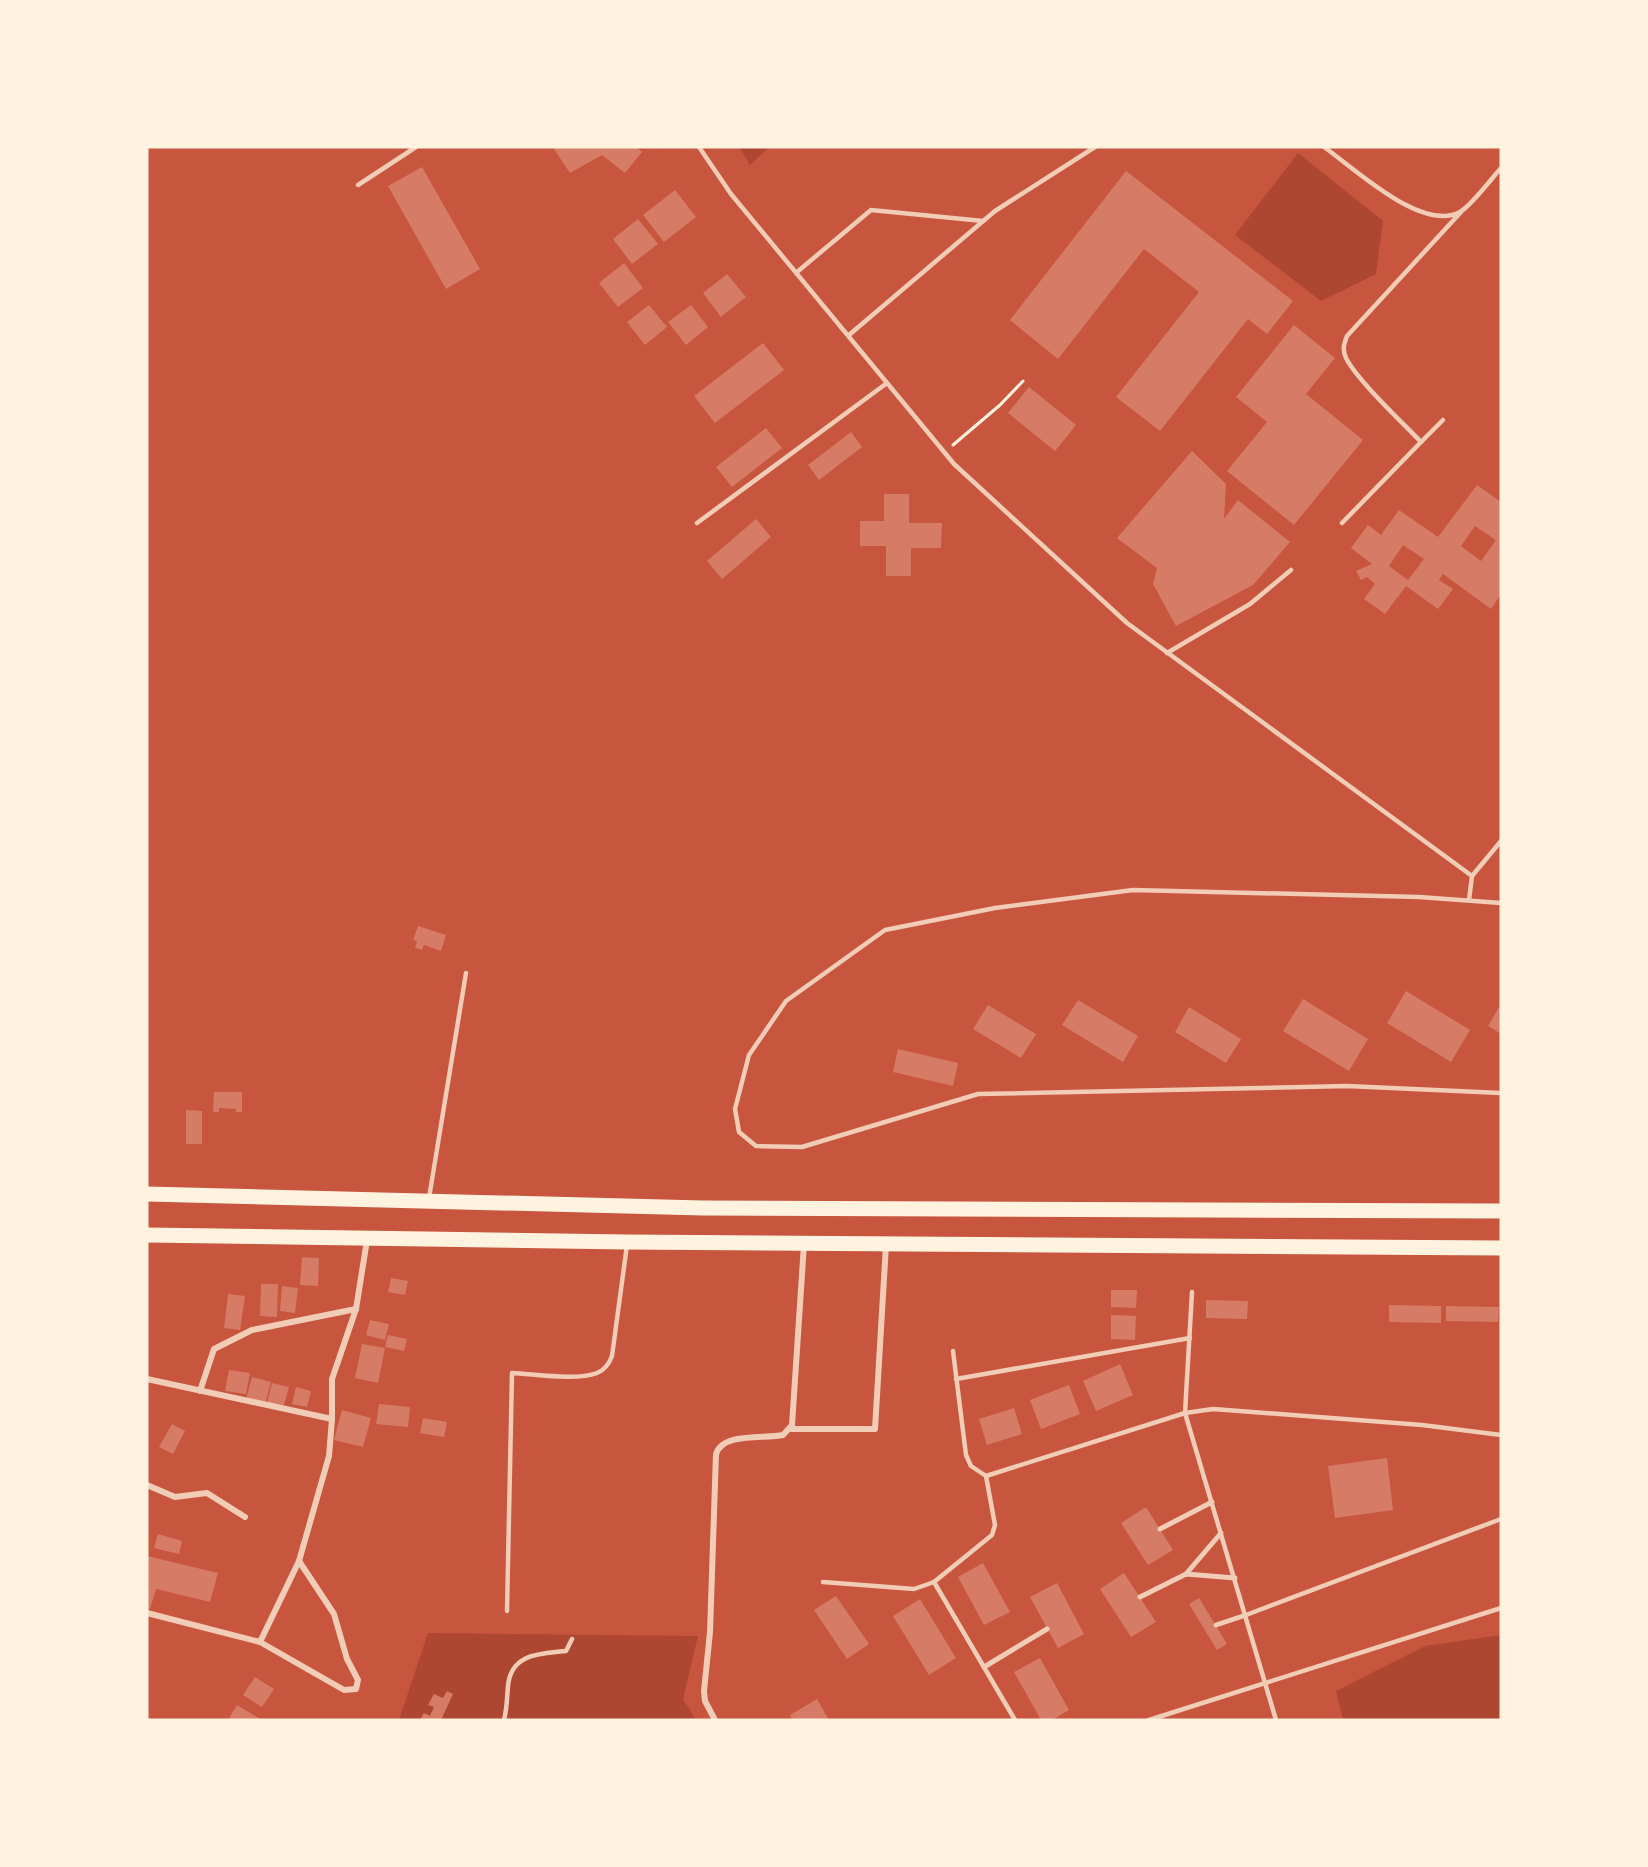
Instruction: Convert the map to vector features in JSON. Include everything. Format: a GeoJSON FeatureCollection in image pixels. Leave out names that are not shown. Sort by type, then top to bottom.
{"type":"FeatureCollection","features":[{"type":"Feature","properties":{"kind":"main road"},"geometry":{"type":"LineString","coordinates":[[147,1194],[703,1208],[1501,1212]]}},
{"type":"Feature","properties":{"kind":"main road"},"geometry":{"type":"LineString","coordinates":[[147,1235],[367,1240],[1501,1248]]}},
{"type":"Feature","properties":{"kind":"street"},"geometry":{"type":"LineString","coordinates":[[260,1642],[299,1561],[329,1456],[333,1419],[332,1379],[356,1309],[367,1240]]}},
{"type":"Feature","properties":{"kind":"street"},"geometry":{"type":"LineString","coordinates":[[790,1429],[804,1243]]}},
{"type":"Feature","properties":{"kind":"street"},"geometry":{"type":"LineString","coordinates":[[715,1720],[705,1701],[704,1691],[710,1632],[717,1450],[726,1441],[779,1436],[790,1429],[875,1429],[886,1244]]}},
{"type":"Feature","properties":{"kind":"street"},"geometry":{"type":"LineString","coordinates":[[200,1391],[214,1349],[252,1330],[356,1309]]}},
{"type":"Feature","properties":{"kind":"street"},"geometry":{"type":"LineString","coordinates":[[147,1379],[333,1419]]}},
{"type":"Feature","properties":{"kind":"street"},"geometry":{"type":"LineString","coordinates":[[147,1485],[175,1497],[207,1493],[244,1517]]}},
{"type":"Feature","properties":{"kind":"street"},"geometry":{"type":"LineString","coordinates":[[1160,1529],[1212,1502]]}},
{"type":"Feature","properties":{"kind":"street"},"geometry":{"type":"LineString","coordinates":[[1140,1597],[1186,1574],[1221,1533]]}},
{"type":"Feature","properties":{"kind":"street"},"geometry":{"type":"LineString","coordinates":[[147,1613],[260,1642],[344,1690],[356,1689],[358,1680],[347,1659],[334,1614],[299,1561]]}},
{"type":"Feature","properties":{"kind":"street"},"geometry":{"type":"LineString","coordinates":[[1186,1574],[1235,1578]]}},
{"type":"Feature","properties":{"kind":"street"},"geometry":{"type":"LineString","coordinates":[[1216,1625],[1246,1615]]}},
{"type":"Feature","properties":{"kind":"street"},"geometry":{"type":"LineString","coordinates":[[984,1667],[1047,1629]]}},
{"type":"Feature","properties":{"kind":"lane"},"geometry":{"type":"LineString","coordinates":[[358,185],[416,147]]}},
{"type":"Feature","properties":{"kind":"lane"},"geometry":{"type":"LineString","coordinates":[[699,147],[731,194],[945,453],[1126,623],[1472,876]]}},
{"type":"Feature","properties":{"kind":"lane"},"geometry":{"type":"LineString","coordinates":[[849,335],[983,221],[1095,147]]}},
{"type":"Feature","properties":{"kind":"lane"},"geometry":{"type":"LineString","coordinates":[[1324,147],[1410,208],[1435,216],[1461,212]]}},
{"type":"Feature","properties":{"kind":"lane"},"geometry":{"type":"LineString","coordinates":[[1421,441],[1346,358],[1343,346],[1347,336],[1501,168]]}},
{"type":"Feature","properties":{"kind":"lane"},"geometry":{"type":"LineString","coordinates":[[797,272],[871,210],[983,221]]}},
{"type":"Feature","properties":{"kind":"lane"},"geometry":{"type":"LineString","coordinates":[[697,523],[887,383]]}},
{"type":"Feature","properties":{"kind":"lane"},"geometry":{"type":"LineString","coordinates":[[1342,523],[1443,420]]}},
{"type":"Feature","properties":{"kind":"lane"},"geometry":{"type":"LineString","coordinates":[[1167,653],[1250,604],[1291,570]]}},
{"type":"Feature","properties":{"kind":"lane"},"geometry":{"type":"LineString","coordinates":[[1469,900],[1472,876],[1501,841]]}},
{"type":"Feature","properties":{"kind":"lane"},"geometry":{"type":"LineString","coordinates":[[1501,903],[1419,897],[1133,890],[995,908],[885,930],[786,1001],[749,1055],[735,1109],[739,1132],[756,1146],[802,1147],[978,1094],[1347,1086],[1501,1093]]}},
{"type":"Feature","properties":{"kind":"lane"},"geometry":{"type":"LineString","coordinates":[[429,1201],[466,973]]}},
{"type":"Feature","properties":{"kind":"lane"},"geometry":{"type":"LineString","coordinates":[[507,1611],[512,1373],[597,1374],[607,1367],[612,1356],[627,1242]]}},
{"type":"Feature","properties":{"kind":"lane"},"geometry":{"type":"LineString","coordinates":[[1191,1292],[1185,1413],[1276,1720]]}},
{"type":"Feature","properties":{"kind":"lane"},"geometry":{"type":"LineString","coordinates":[[956,1379],[1190,1338]]}},
{"type":"Feature","properties":{"kind":"lane"},"geometry":{"type":"LineString","coordinates":[[823,1582],[914,1588],[934,1582],[992,1535],[995,1525],[986,1476],[971,1466],[966,1455],[953,1351]]}},
{"type":"Feature","properties":{"kind":"lane"},"geometry":{"type":"LineString","coordinates":[[986,1476],[1185,1413],[1225,1410],[1422,1425],[1501,1435]]}},
{"type":"Feature","properties":{"kind":"lane"},"geometry":{"type":"LineString","coordinates":[[1246,1615],[1501,1519]]}},
{"type":"Feature","properties":{"kind":"lane"},"geometry":{"type":"LineString","coordinates":[[934,1582],[1015,1720]]}},
{"type":"Feature","properties":{"kind":"lane"},"geometry":{"type":"LineString","coordinates":[[1149,1720],[1501,1608]]}},
{"type":"Feature","properties":{"kind":"lane"},"geometry":{"type":"LineString","coordinates":[[504,1720],[509,1679],[519,1661],[533,1655],[566,1651],[572,1639]]}},
{"type":"Feature","properties":{"kind":"path"},"geometry":{"type":"LineString","coordinates":[[945,453],[1000,405],[1023,381]]}},
{"type":"Feature","properties":{"kind":"shaded area"},"geometry":{"type":"Polygon","coordinates":[[[739,147],[769,147],[750,165],[739,147]]]}},
{"type":"Feature","properties":{"kind":"shaded area"},"geometry":{"type":"Polygon","coordinates":[[[1298,153],[1383,221],[1376,274],[1321,301],[1235,235],[1298,153]]]}},
{"type":"Feature","properties":{"kind":"shaded area"},"geometry":{"type":"Polygon","coordinates":[[[428,1633],[698,1636],[683,1699],[696,1720],[399,1720],[428,1633]]]}},
{"type":"Feature","properties":{"kind":"shaded area"},"geometry":{"type":"Polygon","coordinates":[[[1501,1635],[1501,1720],[1343,1720],[1336,1691],[1425,1646],[1501,1635]]]}},
{"type":"Feature","properties":{"kind":"building"},"geometry":{"type":"Polygon","coordinates":[[[557,147],[636,147],[642,152],[625,173],[602,155],[570,173],[554,149],[557,147]]]}},
{"type":"Feature","properties":{"kind":"building"},"geometry":{"type":"Polygon","coordinates":[[[422,167],[480,269],[446,289],[388,186],[422,167]]]}},
{"type":"Feature","properties":{"kind":"building"},"geometry":{"type":"Polygon","coordinates":[[[1126,171],[1293,301],[1267,334],[1248,319],[1160,431],[1116,397],[1199,292],[1144,249],[1058,359],[1010,320],[1126,171]]]}},
{"type":"Feature","properties":{"kind":"building"},"geometry":{"type":"Polygon","coordinates":[[[675,190],[696,217],[664,242],[643,215],[675,190]]]}},
{"type":"Feature","properties":{"kind":"building"},"geometry":{"type":"Polygon","coordinates":[[[638,219],[658,244],[632,264],[613,239],[638,219]]]}},
{"type":"Feature","properties":{"kind":"building"},"geometry":{"type":"Polygon","coordinates":[[[624,263],[643,288],[618,307],[599,283],[624,263]]]}},
{"type":"Feature","properties":{"kind":"building"},"geometry":{"type":"Polygon","coordinates":[[[727,274],[746,297],[721,317],[703,293],[727,274]]]}},
{"type":"Feature","properties":{"kind":"building"},"geometry":{"type":"Polygon","coordinates":[[[649,305],[667,327],[645,345],[627,322],[649,305]]]}},
{"type":"Feature","properties":{"kind":"building"},"geometry":{"type":"Polygon","coordinates":[[[691,305],[708,327],[686,345],[668,322],[691,305]]]}},
{"type":"Feature","properties":{"kind":"building"},"geometry":{"type":"Polygon","coordinates":[[[1294,325],[1335,358],[1306,394],[1363,440],[1294,525],[1227,471],[1267,422],[1236,397],[1294,325]]]}},
{"type":"Feature","properties":{"kind":"building"},"geometry":{"type":"Polygon","coordinates":[[[763,343],[784,370],[715,423],[694,396],[763,343]]]}},
{"type":"Feature","properties":{"kind":"building"},"geometry":{"type":"Polygon","coordinates":[[[1029,387],[1076,425],[1055,451],[1008,413],[1029,387]]]}},
{"type":"Feature","properties":{"kind":"building"},"geometry":{"type":"Polygon","coordinates":[[[766,428],[782,448],[732,487],[716,467],[766,428]]]}},
{"type":"Feature","properties":{"kind":"building"},"geometry":{"type":"Polygon","coordinates":[[[851,432],[862,447],[819,480],[808,465],[851,432]]]}},
{"type":"Feature","properties":{"kind":"building"},"geometry":{"type":"Polygon","coordinates":[[[1192,451],[1226,484],[1224,519],[1238,500],[1290,542],[1253,585],[1176,626],[1153,584],[1157,568],[1117,538],[1192,451]]]}},
{"type":"Feature","properties":{"kind":"building"},"geometry":{"type":"Polygon","coordinates":[[[1477,485],[1501,502],[1501,594],[1491,609],[1443,574],[1439,580],[1453,589],[1438,609],[1406,586],[1385,614],[1364,599],[1375,584],[1367,577],[1361,580],[1356,571],[1372,564],[1351,548],[1368,525],[1381,535],[1399,510],[1438,537],[1477,485]],[[1475,526],[1461,546],[1481,561],[1496,540],[1475,526]],[[1403,545],[1389,566],[1408,580],[1424,559],[1403,545]]]}},
{"type":"Feature","properties":{"kind":"building"},"geometry":{"type":"Polygon","coordinates":[[[884,494],[909,494],[909,523],[942,523],[941,548],[911,548],[911,576],[886,576],[886,546],[860,546],[860,521],[884,521],[884,494]]]}},
{"type":"Feature","properties":{"kind":"building"},"geometry":{"type":"Polygon","coordinates":[[[756,519],[771,537],[722,579],[707,561],[756,519]]]}},
{"type":"Feature","properties":{"kind":"building"},"geometry":{"type":"Polygon","coordinates":[[[418,926],[446,935],[441,951],[424,945],[422,950],[415,948],[417,941],[413,940],[418,926]]]}},
{"type":"Feature","properties":{"kind":"building"},"geometry":{"type":"Polygon","coordinates":[[[1406,991],[1470,1030],[1451,1062],[1387,1023],[1406,991]]]}},
{"type":"Feature","properties":{"kind":"building"},"geometry":{"type":"Polygon","coordinates":[[[1303,999],[1368,1039],[1349,1071],[1283,1031],[1303,999]]]}},
{"type":"Feature","properties":{"kind":"building"},"geometry":{"type":"Polygon","coordinates":[[[1078,1000],[1138,1036],[1123,1062],[1062,1025],[1078,1000]]]}},
{"type":"Feature","properties":{"kind":"building"},"geometry":{"type":"Polygon","coordinates":[[[1501,1004],[1501,1034],[1488,1026],[1501,1004]]]}},
{"type":"Feature","properties":{"kind":"building"},"geometry":{"type":"Polygon","coordinates":[[[988,1005],[1036,1034],[1021,1058],[973,1029],[988,1005]]]}},
{"type":"Feature","properties":{"kind":"building"},"geometry":{"type":"Polygon","coordinates":[[[1189,1007],[1241,1039],[1226,1063],[1175,1032],[1189,1007]]]}},
{"type":"Feature","properties":{"kind":"building"},"geometry":{"type":"Polygon","coordinates":[[[898,1049],[958,1063],[953,1086],[893,1072],[898,1049]]]}},
{"type":"Feature","properties":{"kind":"building"},"geometry":{"type":"Polygon","coordinates":[[[214,1092],[242,1092],[242,1112],[236,1112],[236,1109],[219,1108],[219,1112],[213,1112],[214,1092]]]}},
{"type":"Feature","properties":{"kind":"building"},"geometry":{"type":"Polygon","coordinates":[[[186,1110],[202,1111],[202,1144],[186,1144],[186,1110]]]}},
{"type":"Feature","properties":{"kind":"building"},"geometry":{"type":"Polygon","coordinates":[[[302,1257],[319,1258],[318,1286],[300,1285],[302,1257]]]}},
{"type":"Feature","properties":{"kind":"building"},"geometry":{"type":"Polygon","coordinates":[[[391,1278],[408,1281],[405,1295],[388,1292],[391,1278]]]}},
{"type":"Feature","properties":{"kind":"building"},"geometry":{"type":"Polygon","coordinates":[[[261,1284],[278,1284],[277,1317],[260,1316],[261,1284]]]}},
{"type":"Feature","properties":{"kind":"building"},"geometry":{"type":"Polygon","coordinates":[[[282,1286],[298,1288],[295,1313],[280,1311],[282,1286]]]}},
{"type":"Feature","properties":{"kind":"building"},"geometry":{"type":"Polygon","coordinates":[[[1111,1290],[1137,1290],[1136,1308],[1111,1307],[1111,1290]]]}},
{"type":"Feature","properties":{"kind":"building"},"geometry":{"type":"Polygon","coordinates":[[[228,1294],[245,1296],[240,1330],[224,1328],[228,1294]]]}},
{"type":"Feature","properties":{"kind":"building"},"geometry":{"type":"Polygon","coordinates":[[[1206,1300],[1248,1301],[1247,1319],[1206,1318],[1206,1300]]]}},
{"type":"Feature","properties":{"kind":"building"},"geometry":{"type":"Polygon","coordinates":[[[1389,1305],[1441,1306],[1441,1323],[1389,1322],[1389,1305]]]}},
{"type":"Feature","properties":{"kind":"building"},"geometry":{"type":"Polygon","coordinates":[[[1446,1306],[1499,1307],[1498,1322],[1446,1321],[1446,1306]]]}},
{"type":"Feature","properties":{"kind":"building"},"geometry":{"type":"Polygon","coordinates":[[[1111,1315],[1136,1316],[1135,1340],[1111,1339],[1111,1315]]]}},
{"type":"Feature","properties":{"kind":"building"},"geometry":{"type":"Polygon","coordinates":[[[370,1320],[389,1324],[385,1340],[366,1335],[370,1320]]]}},
{"type":"Feature","properties":{"kind":"building"},"geometry":{"type":"Polygon","coordinates":[[[388,1335],[407,1339],[404,1351],[385,1347],[388,1335]]]}},
{"type":"Feature","properties":{"kind":"building"},"geometry":{"type":"Polygon","coordinates":[[[362,1344],[385,1348],[378,1383],[355,1378],[362,1344]]]}},
{"type":"Feature","properties":{"kind":"building"},"geometry":{"type":"Polygon","coordinates":[[[1120,1364],[1133,1395],[1096,1411],[1083,1381],[1120,1364]]]}},
{"type":"Feature","properties":{"kind":"building"},"geometry":{"type":"Polygon","coordinates":[[[229,1370],[250,1373],[246,1394],[225,1391],[229,1370]]]}},
{"type":"Feature","properties":{"kind":"building"},"geometry":{"type":"Polygon","coordinates":[[[252,1377],[271,1382],[265,1404],[246,1399],[252,1377]]]}},
{"type":"Feature","properties":{"kind":"building"},"geometry":{"type":"Polygon","coordinates":[[[272,1383],[289,1387],[283,1408],[267,1403],[272,1383]]]}},
{"type":"Feature","properties":{"kind":"building"},"geometry":{"type":"Polygon","coordinates":[[[1069,1385],[1080,1414],[1041,1429],[1030,1400],[1069,1385]]]}},
{"type":"Feature","properties":{"kind":"building"},"geometry":{"type":"Polygon","coordinates":[[[296,1387],[311,1391],[307,1407],[292,1404],[296,1387]]]}},
{"type":"Feature","properties":{"kind":"building"},"geometry":{"type":"Polygon","coordinates":[[[379,1404],[410,1407],[408,1427],[376,1424],[379,1404]]]}},
{"type":"Feature","properties":{"kind":"building"},"geometry":{"type":"Polygon","coordinates":[[[1014,1408],[1022,1434],[987,1445],[979,1419],[1014,1408]]]}},
{"type":"Feature","properties":{"kind":"building"},"geometry":{"type":"Polygon","coordinates":[[[342,1410],[371,1418],[363,1447],[334,1440],[342,1410]]]}},
{"type":"Feature","properties":{"kind":"building"},"geometry":{"type":"Polygon","coordinates":[[[423,1418],[447,1422],[444,1437],[420,1433],[423,1418]]]}},
{"type":"Feature","properties":{"kind":"building"},"geometry":{"type":"Polygon","coordinates":[[[172,1424],[185,1431],[173,1454],[159,1447],[172,1424]]]}},
{"type":"Feature","properties":{"kind":"building"},"geometry":{"type":"Polygon","coordinates":[[[1387,1458],[1393,1510],[1335,1518],[1328,1466],[1387,1458]]]}},
{"type":"Feature","properties":{"kind":"building"},"geometry":{"type":"Polygon","coordinates":[[[1146,1507],[1173,1550],[1148,1565],[1121,1523],[1146,1507]]]}},
{"type":"Feature","properties":{"kind":"building"},"geometry":{"type":"Polygon","coordinates":[[[158,1534],[182,1541],[179,1554],[154,1548],[158,1534]]]}},
{"type":"Feature","properties":{"kind":"building"},"geometry":{"type":"Polygon","coordinates":[[[147,1556],[218,1573],[210,1602],[156,1589],[150,1609],[147,1608],[147,1556]]]}},
{"type":"Feature","properties":{"kind":"building"},"geometry":{"type":"Polygon","coordinates":[[[983,1563],[1010,1612],[984,1625],[958,1577],[983,1563]]]}},
{"type":"Feature","properties":{"kind":"building"},"geometry":{"type":"Polygon","coordinates":[[[1124,1573],[1156,1622],[1131,1637],[1100,1589],[1124,1573]]]}},
{"type":"Feature","properties":{"kind":"building"},"geometry":{"type":"Polygon","coordinates":[[[1057,1583],[1084,1634],[1058,1648],[1030,1597],[1057,1583]]]}},
{"type":"Feature","properties":{"kind":"building"},"geometry":{"type":"Polygon","coordinates":[[[836,1596],[869,1644],[847,1659],[814,1610],[836,1596]]]}},
{"type":"Feature","properties":{"kind":"building"},"geometry":{"type":"Polygon","coordinates":[[[1199,1598],[1227,1644],[1217,1650],[1189,1604],[1199,1598]]]}},
{"type":"Feature","properties":{"kind":"building"},"geometry":{"type":"Polygon","coordinates":[[[920,1599],[956,1658],[929,1675],[893,1616],[920,1599]]]}},
{"type":"Feature","properties":{"kind":"building"},"geometry":{"type":"Polygon","coordinates":[[[1040,1658],[1069,1710],[1052,1720],[1041,1720],[1014,1672],[1040,1658]]]}},
{"type":"Feature","properties":{"kind":"building"},"geometry":{"type":"Polygon","coordinates":[[[255,1677],[274,1689],[262,1707],[243,1695],[255,1677]]]}},
{"type":"Feature","properties":{"kind":"building"},"geometry":{"type":"Polygon","coordinates":[[[447,1691],[453,1694],[441,1720],[420,1720],[424,1713],[430,1716],[434,1707],[428,1705],[434,1694],[443,1698],[447,1691]]]}},
{"type":"Feature","properties":{"kind":"building"},"geometry":{"type":"Polygon","coordinates":[[[817,1699],[829,1720],[793,1720],[790,1715],[817,1699]]]}},
{"type":"Feature","properties":{"kind":"building"},"geometry":{"type":"Polygon","coordinates":[[[237,1705],[262,1720],[228,1720],[237,1705]]]}}]}
